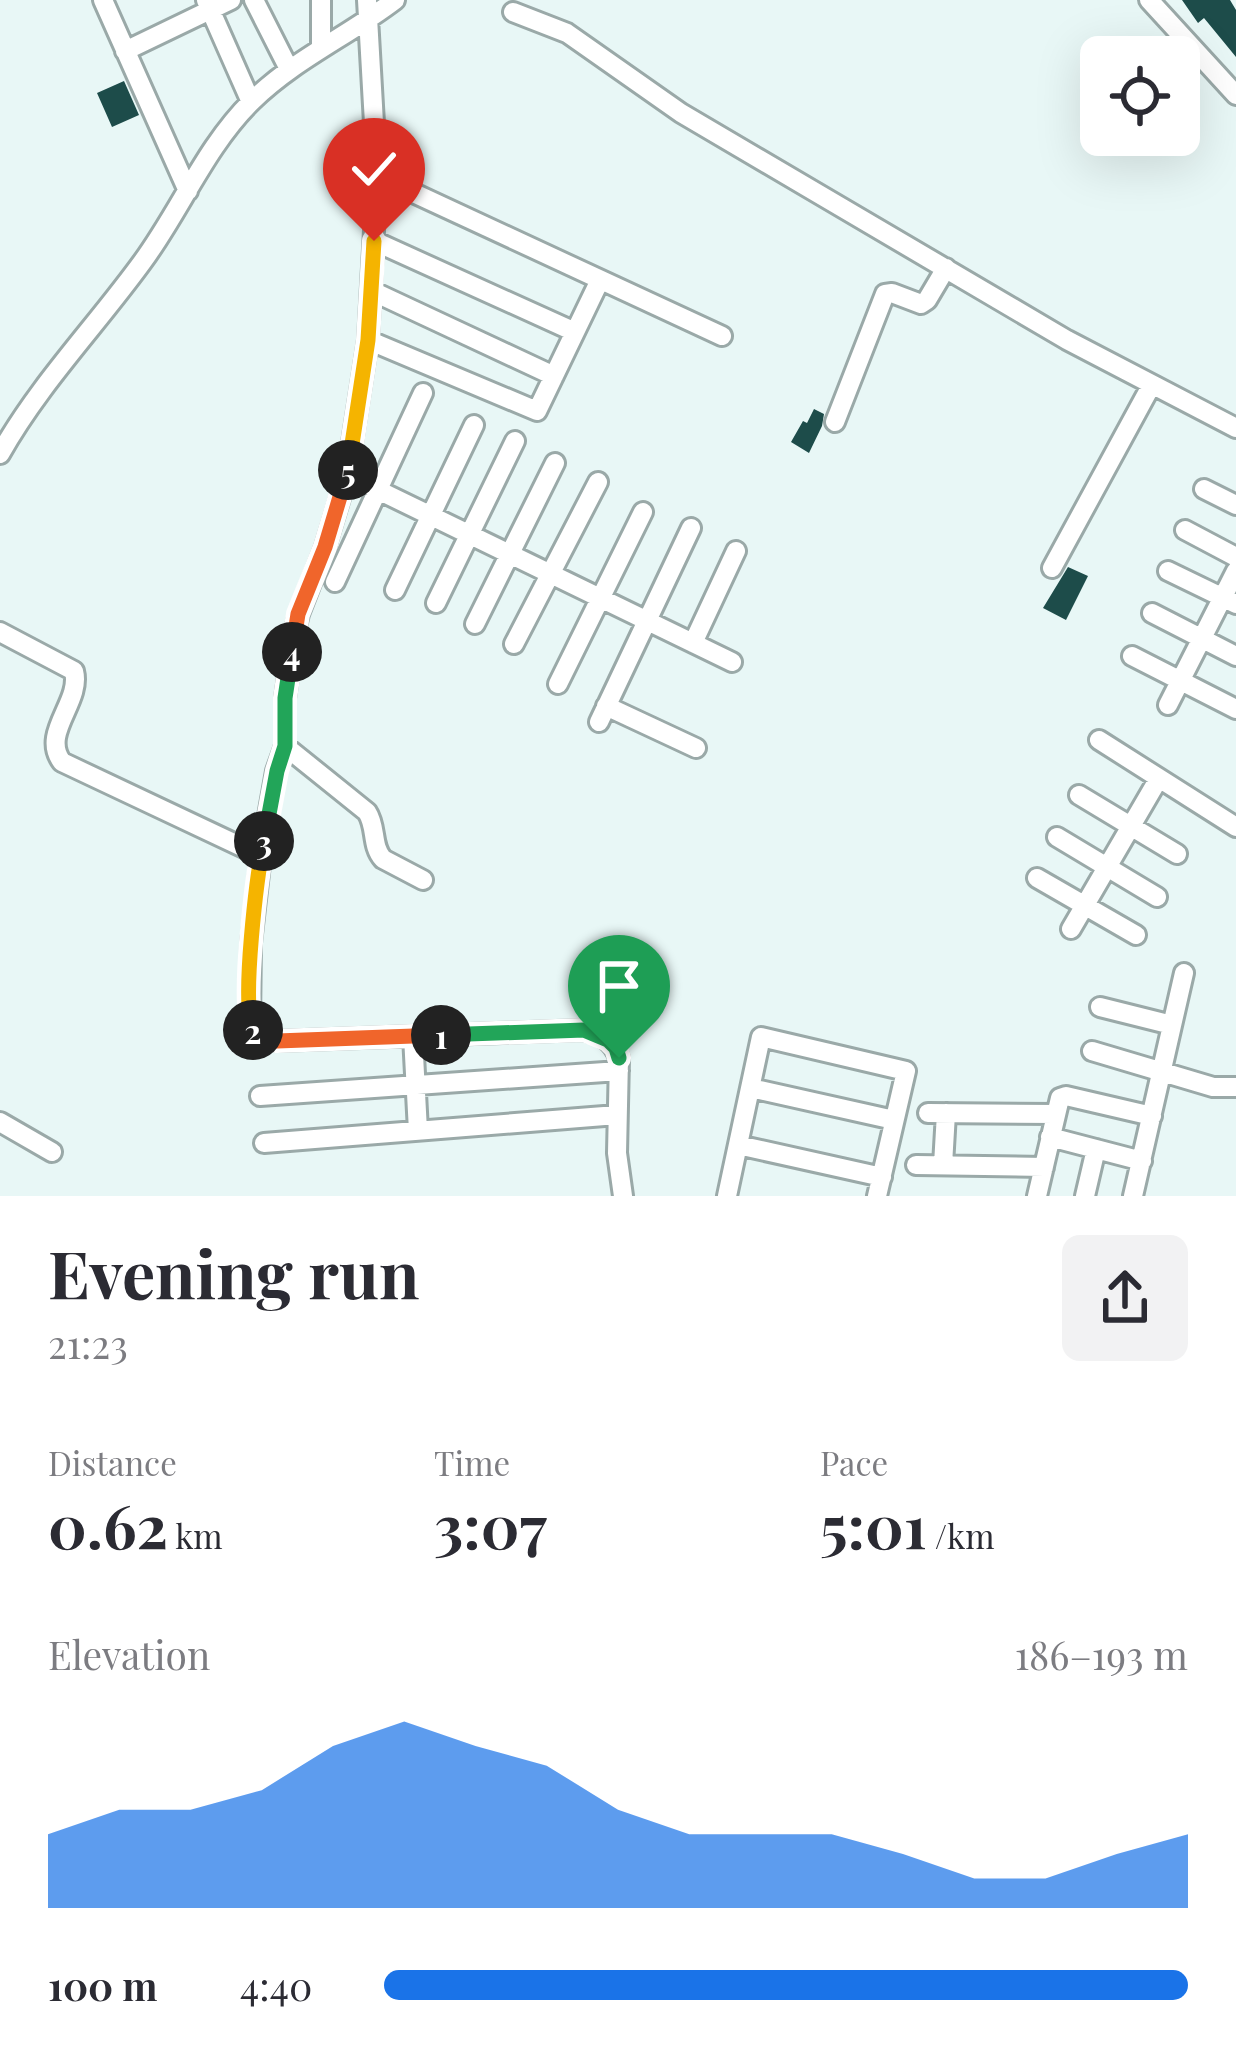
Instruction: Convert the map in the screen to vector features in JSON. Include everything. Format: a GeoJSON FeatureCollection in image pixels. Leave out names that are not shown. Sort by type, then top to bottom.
{"type":"FeatureCollection","features":[{"type":"Feature","properties":{"kind":"street"},"geometry":{"type":"LineString","coordinates":[[103,0],[188,191]]}},
{"type":"Feature","properties":{"kind":"street"},"geometry":{"type":"LineString","coordinates":[[125,51],[209,5],[231,0]]}},
{"type":"Feature","properties":{"kind":"street"},"geometry":{"type":"LineString","coordinates":[[254,0],[290,68]]}},
{"type":"Feature","properties":{"kind":"street"},"geometry":{"type":"LineString","coordinates":[[321,0],[321,46]]}},
{"type":"Feature","properties":{"kind":"street"},"geometry":{"type":"LineString","coordinates":[[0,454],[32,400],[141,264],[212,153],[251,102],[368,10],[395,0]]}},
{"type":"Feature","properties":{"kind":"street"},"geometry":{"type":"LineString","coordinates":[[1149,0],[1236,95]]}},
{"type":"Feature","properties":{"kind":"street"},"geometry":{"type":"LineString","coordinates":[[209,5],[251,102]]}},
{"type":"Feature","properties":{"kind":"street"},"geometry":{"type":"LineString","coordinates":[[368,10],[377,176],[368,340],[347,475],[298,614],[285,698],[285,746],[261,856],[248,1017],[259,1035],[277,1041],[597,1033],[616,1048],[619,1058],[616,1115],[623,1196]]}},
{"type":"Feature","properties":{"kind":"street"},"geometry":{"type":"LineString","coordinates":[[514,12],[567,33],[681,113],[1151,386],[1236,428]]}},
{"type":"Feature","properties":{"kind":"street"},"geometry":{"type":"LineString","coordinates":[[377,176],[722,336]]}},
{"type":"Feature","properties":{"kind":"street"},"geometry":{"type":"LineString","coordinates":[[374,241],[575,332]]}},
{"type":"Feature","properties":{"kind":"street"},"geometry":{"type":"LineString","coordinates":[[835,422],[885,294],[921,304],[946,268]]}},
{"type":"Feature","properties":{"kind":"street"},"geometry":{"type":"LineString","coordinates":[[368,340],[537,411],[600,280]]}},
{"type":"Feature","properties":{"kind":"street"},"geometry":{"type":"LineString","coordinates":[[372,291],[554,376]]}},
{"type":"Feature","properties":{"kind":"street"},"geometry":{"type":"LineString","coordinates":[[1052,568],[1151,386]]}},
{"type":"Feature","properties":{"kind":"street"},"geometry":{"type":"LineString","coordinates":[[335,582],[423,394]]}},
{"type":"Feature","properties":{"kind":"street"},"geometry":{"type":"LineString","coordinates":[[395,590],[474,424]]}},
{"type":"Feature","properties":{"kind":"street"},"geometry":{"type":"LineString","coordinates":[[436,603],[515,441]]}},
{"type":"Feature","properties":{"kind":"street"},"geometry":{"type":"LineString","coordinates":[[475,624],[555,464]]}},
{"type":"Feature","properties":{"kind":"street"},"geometry":{"type":"LineString","coordinates":[[347,475],[732,662]]}},
{"type":"Feature","properties":{"kind":"street"},"geometry":{"type":"LineString","coordinates":[[514,644],[598,482]]}},
{"type":"Feature","properties":{"kind":"street"},"geometry":{"type":"LineString","coordinates":[[1204,489],[1236,505]]}},
{"type":"Feature","properties":{"kind":"street"},"geometry":{"type":"LineString","coordinates":[[558,684],[643,512]]}},
{"type":"Feature","properties":{"kind":"street"},"geometry":{"type":"LineString","coordinates":[[691,528],[603,714],[697,748]]}},
{"type":"Feature","properties":{"kind":"street"},"geometry":{"type":"LineString","coordinates":[[1185,530],[1236,557]]}},
{"type":"Feature","properties":{"kind":"street"},"geometry":{"type":"LineString","coordinates":[[693,643],[736,551]]}},
{"type":"Feature","properties":{"kind":"street"},"geometry":{"type":"LineString","coordinates":[[1168,571],[1229,601]]}},
{"type":"Feature","properties":{"kind":"street"},"geometry":{"type":"LineString","coordinates":[[1168,704],[1202,638],[1229,601],[1236,572]]}},
{"type":"Feature","properties":{"kind":"street"},"geometry":{"type":"LineString","coordinates":[[1152,613],[1236,656]]}},
{"type":"Feature","properties":{"kind":"street"},"geometry":{"type":"LineString","coordinates":[[0,632],[74,671],[77,685],[55,740],[62,762],[261,856]]}},
{"type":"Feature","properties":{"kind":"street"},"geometry":{"type":"LineString","coordinates":[[1132,656],[1236,709]]}},
{"type":"Feature","properties":{"kind":"street"},"geometry":{"type":"LineString","coordinates":[[1099,740],[1236,827]]}},
{"type":"Feature","properties":{"kind":"street"},"geometry":{"type":"LineString","coordinates":[[285,746],[367,812],[383,859],[423,880]]}},
{"type":"Feature","properties":{"kind":"street"},"geometry":{"type":"LineString","coordinates":[[1071,929],[1159,778]]}},
{"type":"Feature","properties":{"kind":"street"},"geometry":{"type":"LineString","coordinates":[[1079,795],[1177,854]]}},
{"type":"Feature","properties":{"kind":"street"},"geometry":{"type":"LineString","coordinates":[[1057,837],[1156,896]]}},
{"type":"Feature","properties":{"kind":"street"},"geometry":{"type":"LineString","coordinates":[[1037,878],[1136,935]]}},
{"type":"Feature","properties":{"kind":"street"},"geometry":{"type":"LineString","coordinates":[[1133,1196],[1184,973]]}},
{"type":"Feature","properties":{"kind":"street"},"geometry":{"type":"LineString","coordinates":[[1100,1007],[1172,1025]]}},
{"type":"Feature","properties":{"kind":"street"},"geometry":{"type":"LineString","coordinates":[[412,1036],[418,1131]]}},
{"type":"Feature","properties":{"kind":"street"},"geometry":{"type":"LineString","coordinates":[[727,1196],[738,1144],[751,1088],[761,1037],[906,1071],[879,1186],[738,1144]]}},
{"type":"Feature","properties":{"kind":"street"},"geometry":{"type":"LineString","coordinates":[[1092,1051],[1213,1087],[1236,1087]]}},
{"type":"Feature","properties":{"kind":"street"},"geometry":{"type":"LineString","coordinates":[[260,1096],[619,1071]]}},
{"type":"Feature","properties":{"kind":"street"},"geometry":{"type":"LineString","coordinates":[[751,1088],[894,1120]]}},
{"type":"Feature","properties":{"kind":"street"},"geometry":{"type":"LineString","coordinates":[[1037,1196],[1060,1098],[1152,1116]]}},
{"type":"Feature","properties":{"kind":"street"},"geometry":{"type":"LineString","coordinates":[[943,1165],[937,1113],[1056,1114]]}},
{"type":"Feature","properties":{"kind":"street"},"geometry":{"type":"LineString","coordinates":[[264,1143],[616,1115]]}},
{"type":"Feature","properties":{"kind":"street"},"geometry":{"type":"LineString","coordinates":[[0,1122],[52,1152]]}},
{"type":"Feature","properties":{"kind":"street"},"geometry":{"type":"LineString","coordinates":[[1051,1137],[1140,1167]]}},
{"type":"Feature","properties":{"kind":"street"},"geometry":{"type":"LineString","coordinates":[[1085,1196],[1096,1149]]}},
{"type":"Feature","properties":{"kind":"street"},"geometry":{"type":"LineString","coordinates":[[916,1165],[1044,1167]]}},
{"type":"Feature","properties":{"kind":"street"},"geometry":{"type":"LineString","coordinates":[[1140,1167],[1147,1196]]}},
{"type":"Feature","properties":{"kind":"building"},"geometry":{"type":"Polygon","coordinates":[[[1182,0],[1230,0],[1236,10],[1236,57],[1204,18],[1198,23],[1182,0]]]}},
{"type":"Feature","properties":{"kind":"building"},"geometry":{"type":"Polygon","coordinates":[[[124,81],[139,115],[112,127],[97,93],[124,81]]]}},
{"type":"Feature","properties":{"kind":"building"},"geometry":{"type":"Polygon","coordinates":[[[814,409],[824,414],[809,453],[791,442],[814,409]]]}},
{"type":"Feature","properties":{"kind":"building"},"geometry":{"type":"Polygon","coordinates":[[[1068,567],[1088,576],[1066,620],[1043,608],[1068,567]]]}},
{"type":"Feature","properties":{"kind":"route"},"geometry":{"type":"LineString","coordinates":[[374,241],[368,340],[347,475],[295,630],[285,698],[285,746],[261,856],[251,943],[250,1024],[259,1035],[277,1041],[584,1030],[608,1040],[619,1058]]}}]}
